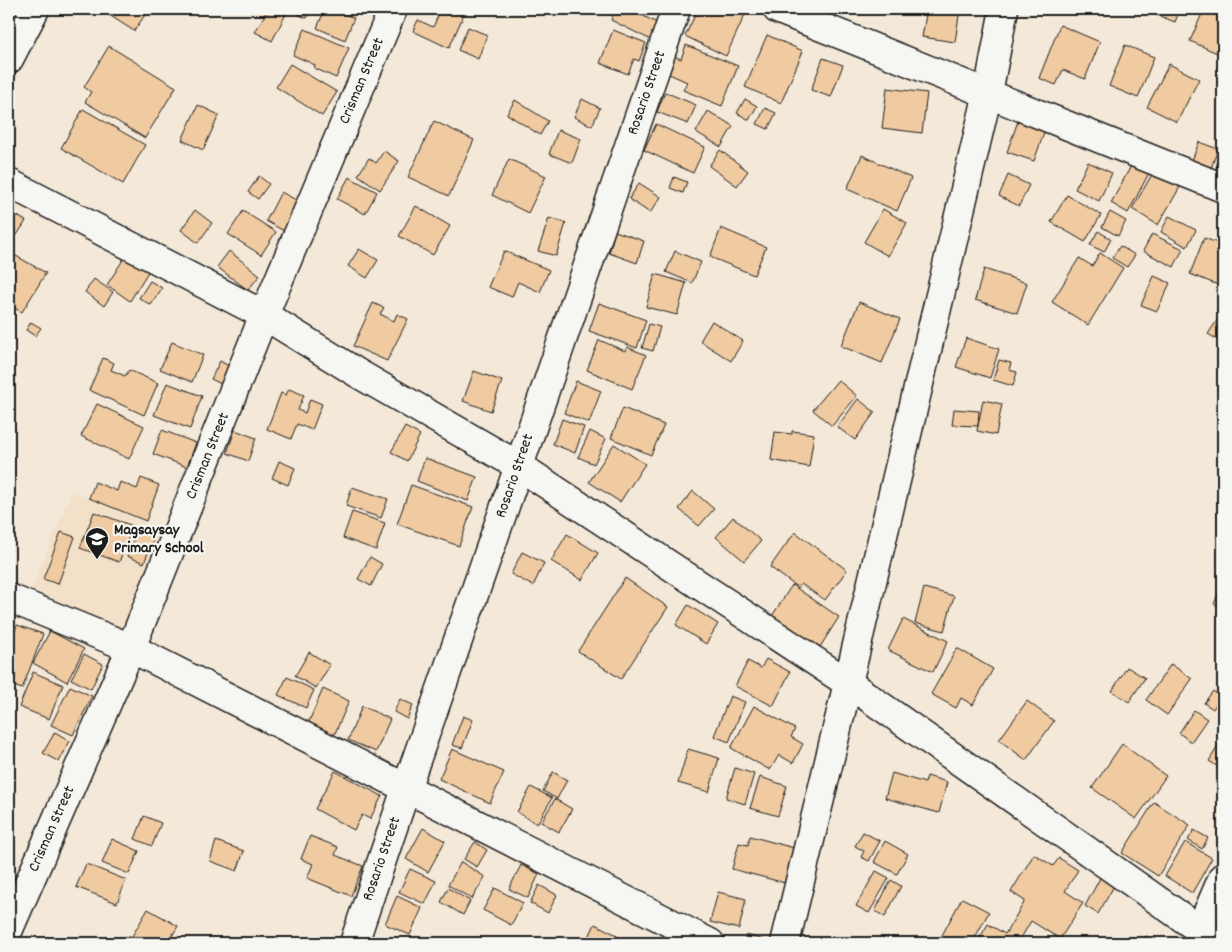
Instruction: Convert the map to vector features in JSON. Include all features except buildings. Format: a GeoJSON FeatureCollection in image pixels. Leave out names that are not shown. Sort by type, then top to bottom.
{"type":"FeatureCollection","features":[{"type":"Feature","properties":{"kind":"street"},"geometry":{"type":"LineString","coordinates":[[9,59],[35,9]]}},
{"type":"Feature","properties":{"kind":"street","name":"Crisman Street"},"geometry":{"type":"LineString","coordinates":[[9,929],[131,648],[264,315],[393,9]]}},
{"type":"Feature","properties":{"kind":"street","name":"Rosario Street"},"geometry":{"type":"LineString","coordinates":[[354,943],[676,9]]}},
{"type":"Feature","properties":{"kind":"street"},"geometry":{"type":"LineString","coordinates":[[776,9],[1223,188]]}},
{"type":"Feature","properties":{"kind":"street"},"geometry":{"type":"LineString","coordinates":[[785,943],[988,93],[1004,9]]}},
{"type":"Feature","properties":{"kind":"street"},"geometry":{"type":"LineString","coordinates":[[9,183],[264,315],[359,374],[519,466],[848,683],[1210,936],[1223,877]]}},
{"type":"Feature","properties":{"kind":"street"},"geometry":{"type":"LineString","coordinates":[[9,598],[131,648],[710,943]]}},
{"type":"Feature","properties":{"kind":"shaded area","name":"Magsaysay Primary School"},"geometry":{"type":"Polygon","coordinates":[[[72,491],[164,531],[123,629],[31,589],[72,491]]]}},
{"type":"Feature","properties":{"kind":"place","name":"Magsaysay Primary School"},"geometry":{"type":"Point","coordinates":[97,560]}}]}
